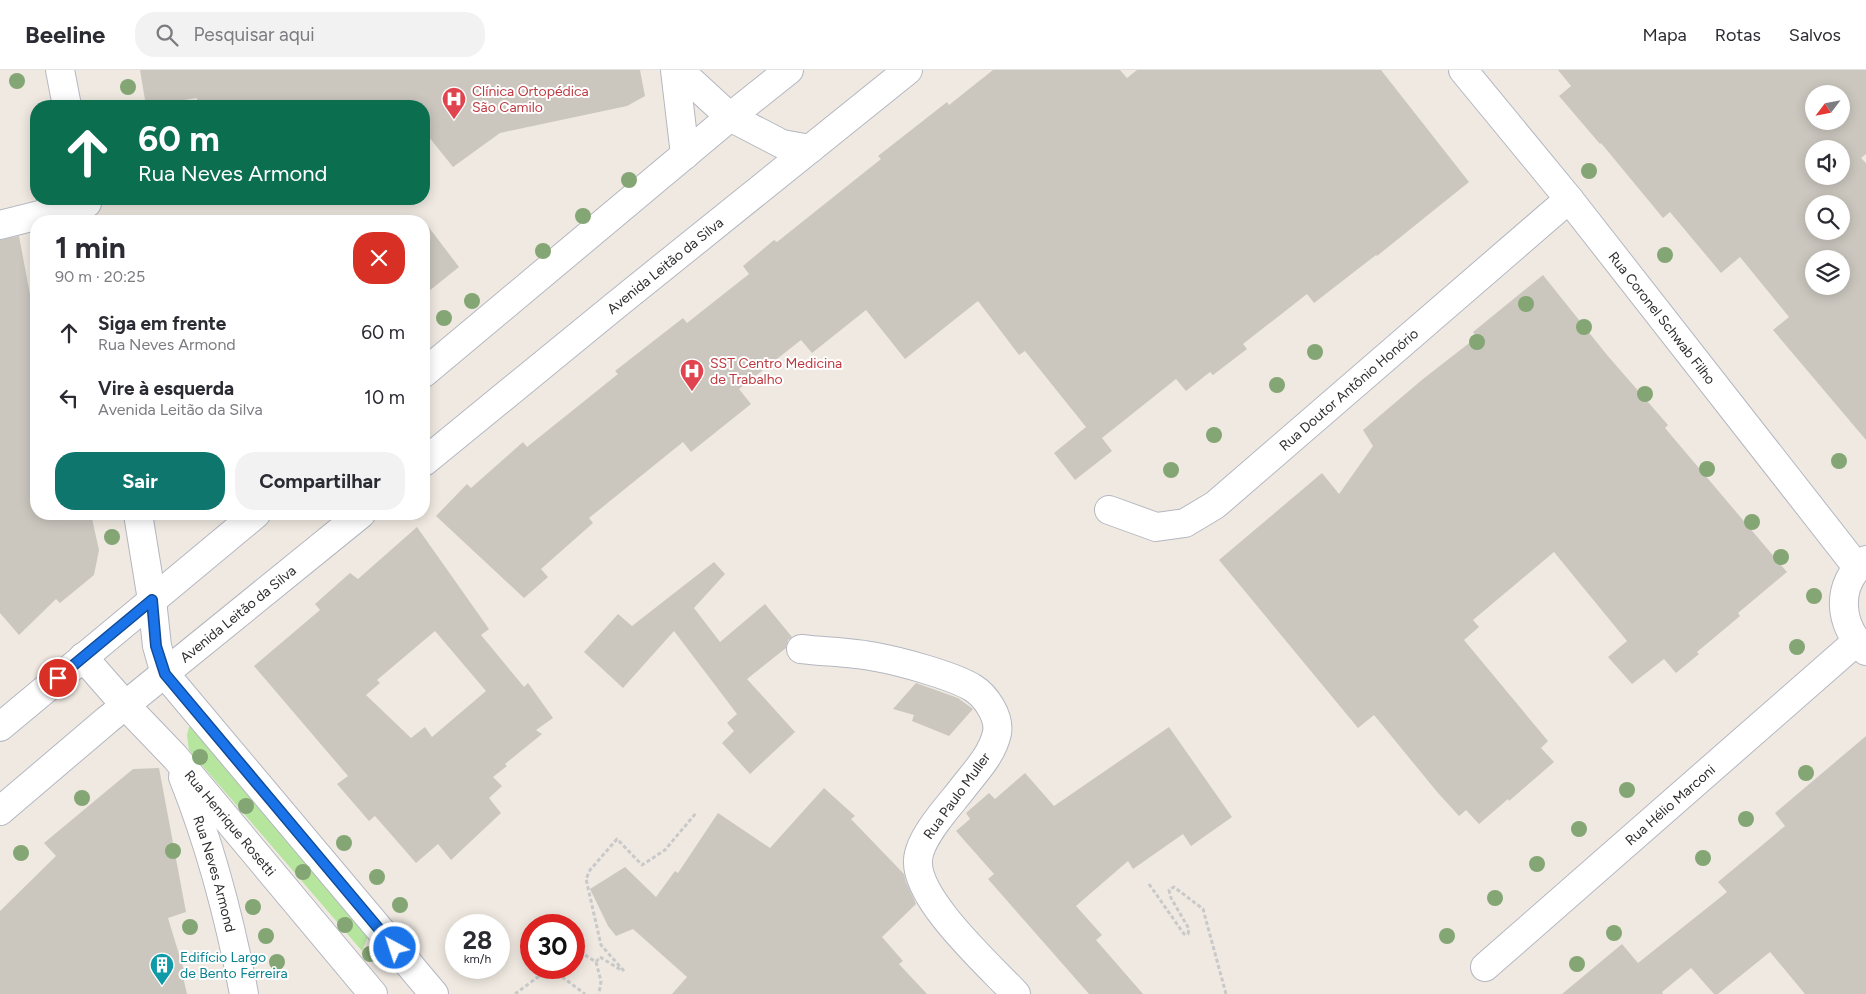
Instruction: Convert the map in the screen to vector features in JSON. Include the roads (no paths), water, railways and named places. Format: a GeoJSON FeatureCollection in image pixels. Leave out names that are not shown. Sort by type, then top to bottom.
{"type":"FeatureCollection","features":[{"type":"Feature","properties":{"kind":"street"},"geometry":{"type":"LineString","coordinates":[[60,70],[66,100]]}},
{"type":"Feature","properties":{"kind":"street"},"geometry":{"type":"LineString","coordinates":[[675,70],[685,155]]}},
{"type":"Feature","properties":{"kind":"street"},"geometry":{"type":"LineString","coordinates":[[679,70],[730,117],[782,144],[810,149]]}},
{"type":"Feature","properties":{"kind":"street"},"geometry":{"type":"LineString","coordinates":[[430,369],[788,70]]}},
{"type":"Feature","properties":{"kind":"street","name":"Avenida Leitão da Silva"},"geometry":{"type":"LineString","coordinates":[[430,457],[908,70]]}},
{"type":"Feature","properties":{"kind":"street","name":"Rua Coronel Schwab Filho"},"geometry":{"type":"LineString","coordinates":[[1463,70],[1569,199],[1861,564]]}},
{"type":"Feature","properties":{"kind":"street","name":"Rua Doutor Antônio Honório"},"geometry":{"type":"LineString","coordinates":[[1109,510],[1156,527],[1185,523],[1215,505],[1569,199]]}},
{"type":"Feature","properties":{"kind":"street"},"geometry":{"type":"LineString","coordinates":[[49,215],[87,208]]}},
{"type":"Feature","properties":{"kind":"street"},"geometry":{"type":"LineString","coordinates":[[0,224],[30,218]]}},
{"type":"Feature","properties":{"kind":"street"},"geometry":{"type":"LineString","coordinates":[[139,520],[152,600],[156,646],[165,674],[434,994]]}},
{"type":"Feature","properties":{"kind":"street"},"geometry":{"type":"LineString","coordinates":[[2,720],[83,657],[249,520]]}},
{"type":"Feature","properties":{"kind":"street","name":"Avenida Leitão da Silva"},"geometry":{"type":"LineString","coordinates":[[0,811],[354,520]]}},
{"type":"Feature","properties":{"kind":"street"},"geometry":{"type":"LineString","coordinates":[[1861,564],[1847,585],[1843,604],[1846,624],[1861,646]]}},
{"type":"Feature","properties":{"kind":"street","name":"Rua Hélio Marconi"},"geometry":{"type":"LineString","coordinates":[[1485,967],[1861,646]]}},
{"type":"Feature","properties":{"kind":"street","name":"Rua Paulo Muller"},"geometry":{"type":"LineString","coordinates":[[801,649],[876,657],[904,664],[950,678],[973,688],[987,700],[994,715],[998,731],[990,751],[926,836],[918,859],[921,882],[938,911],[1016,994]]}},
{"type":"Feature","properties":{"kind":"street","name":"Rua Henrique Rosetti"},"geometry":{"type":"LineString","coordinates":[[83,657],[175,758],[373,994]]}},
{"type":"Feature","properties":{"kind":"street","name":"Rua Neves Armond"},"geometry":{"type":"LineString","coordinates":[[175,758],[216,871],[238,959],[244,994]]}},
{"type":"Feature","properties":{"kind":"place","name":"Clínica Ortopédica São Camilo"},"geometry":{"type":"Point","coordinates":[454,120]}},
{"type":"Feature","properties":{"kind":"place","name":"SST Centro Medicina de Trabalho"},"geometry":{"type":"Point","coordinates":[692,392]}},
{"type":"Feature","properties":{"kind":"place","name":"Edifício Largo de Bento Ferreira"},"geometry":{"type":"Point","coordinates":[162,986]}}]}
